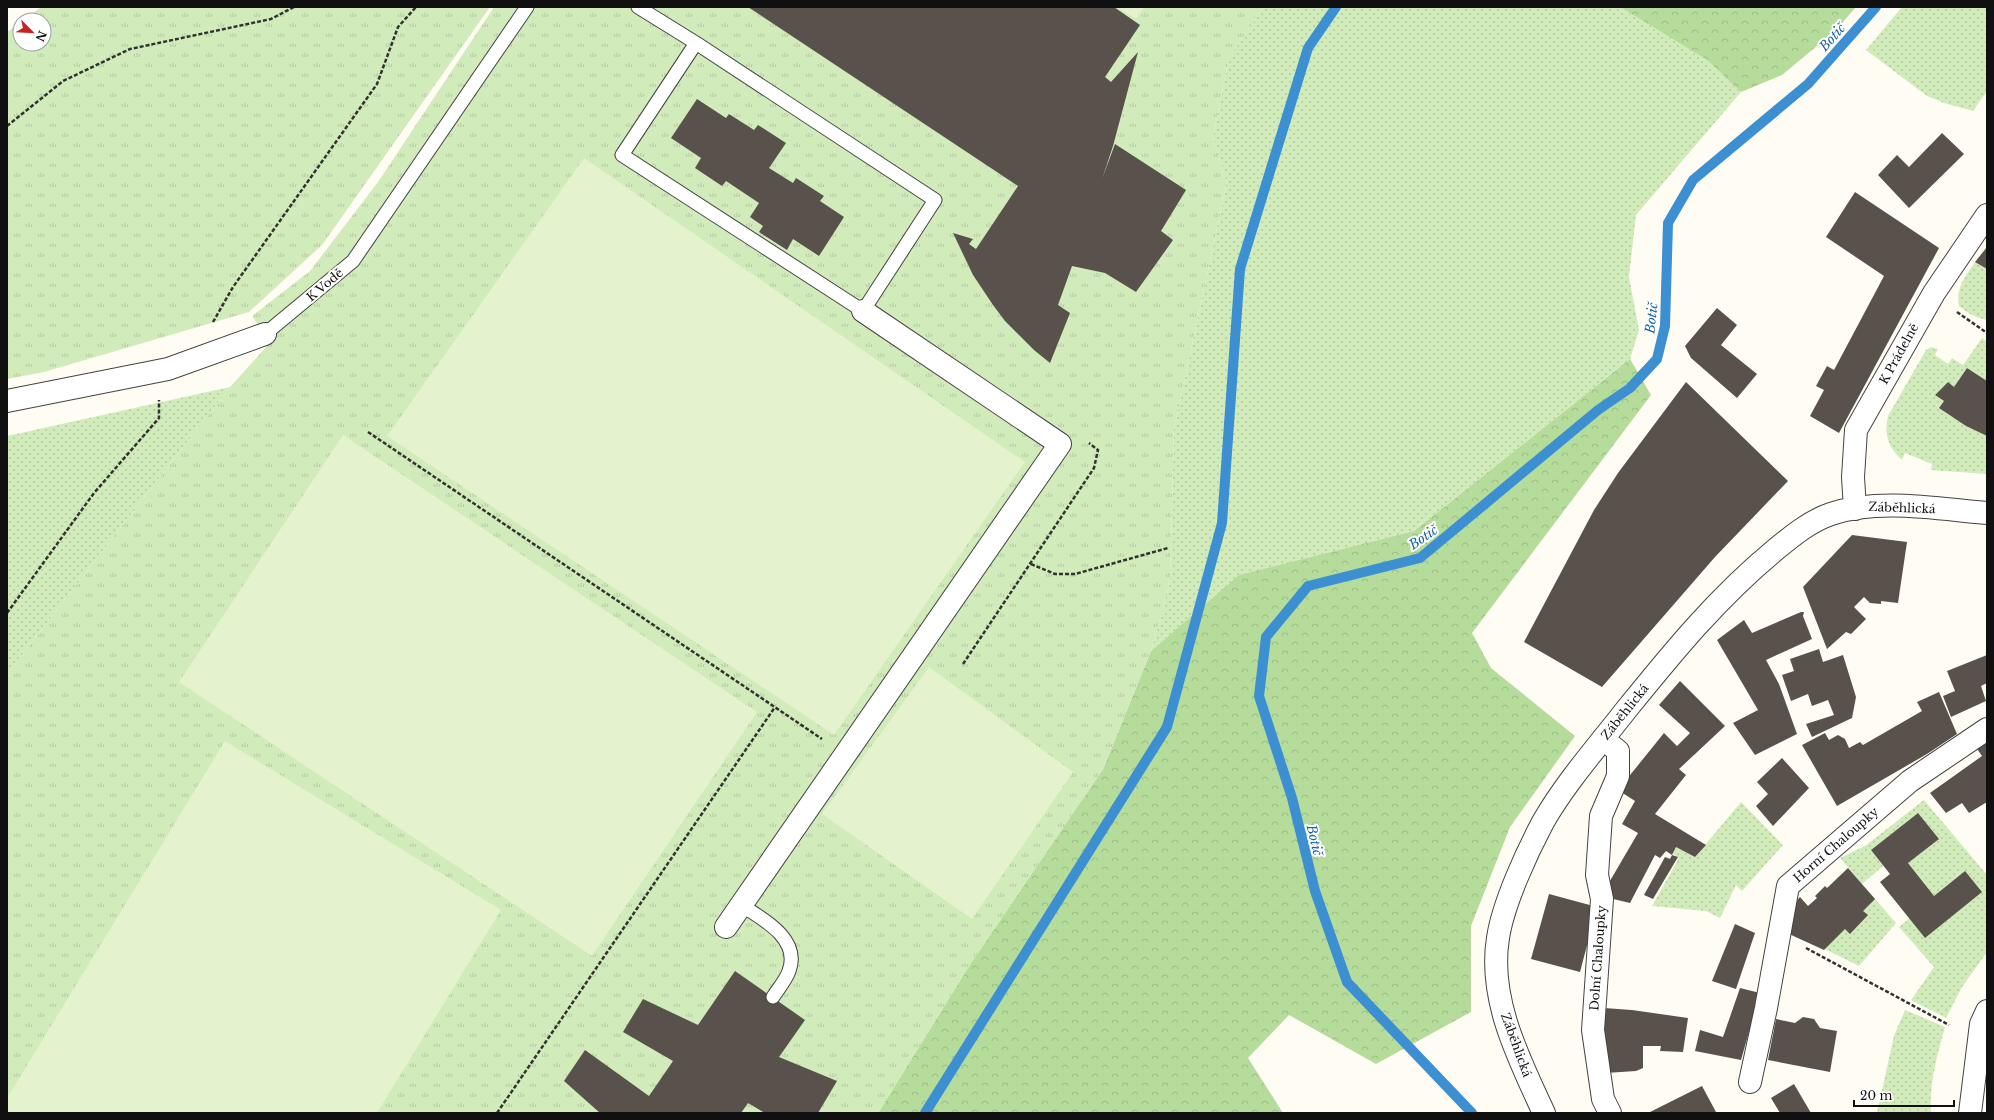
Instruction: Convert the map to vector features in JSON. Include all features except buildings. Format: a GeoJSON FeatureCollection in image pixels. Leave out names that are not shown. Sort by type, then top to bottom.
{"type":"FeatureCollection","features":[{"type":"Feature","properties":{"kind":"street","name":"K Prádelně"},"geometry":{"type":"LineString","coordinates":[[1854,508],[1853,477],[1856,430],[1934,293],[1987,215]]}},
{"type":"Feature","properties":{"kind":"street"},"geometry":{"type":"LineString","coordinates":[[726,927],[1060,444],[863,311]]}},
{"type":"Feature","properties":{"kind":"street","name":"K Vodě"},"geometry":{"type":"LineString","coordinates":[[7,401],[168,369],[265,334]]}},
{"type":"Feature","properties":{"kind":"street","name":"Záběhlická"},"geometry":{"type":"LineString","coordinates":[[1544,1113],[1506,1022],[1497,979],[1496,955],[1502,919],[1521,869],[1544,822],[1575,775],[1691,630],[1734,586],[1767,557],[1810,524],[1832,514],[1854,508],[1891,506],[1987,513]]}},
{"type":"Feature","properties":{"kind":"street","name":"Horní Chaloupky"},"geometry":{"type":"LineString","coordinates":[[1750,1082],[1766,1008],[1788,886],[1910,781],[1987,729]]}},
{"type":"Feature","properties":{"kind":"street","name":"Dolní Chaloupky"},"geometry":{"type":"LineString","coordinates":[[1604,739],[1618,751],[1618,776],[1601,816],[1597,875],[1602,899],[1593,1030],[1603,1099],[1610,1113]]}},
{"type":"Feature","properties":{"kind":"street"},"geometry":{"type":"LineString","coordinates":[[1970,1113],[1981,1024],[1987,1011]]}},
{"type":"Feature","properties":{"kind":"lane","name":"K Vodě"},"geometry":{"type":"LineString","coordinates":[[265,334],[353,261],[527,7]]}},
{"type":"Feature","properties":{"kind":"lane"},"geometry":{"type":"LineString","coordinates":[[638,7],[696,43],[934,200],[863,311],[622,155],[696,43]]}},
{"type":"Feature","properties":{"kind":"lane"},"geometry":{"type":"LineString","coordinates":[[741,905],[774,927],[785,940],[792,955],[789,971],[773,997]]}},
{"type":"Feature","properties":{"kind":"path"},"geometry":{"type":"LineString","coordinates":[[7,126],[63,81],[130,48],[271,19],[294,7]]}},
{"type":"Feature","properties":{"kind":"path"},"geometry":{"type":"LineString","coordinates":[[211,327],[233,287],[377,84],[398,27],[416,7]]}},
{"type":"Feature","properties":{"kind":"path"},"geometry":{"type":"LineString","coordinates":[[1955,311],[1987,333]]}},
{"type":"Feature","properties":{"kind":"path"},"geometry":{"type":"LineString","coordinates":[[7,613],[94,493],[159,418],[159,389],[168,369]]}},
{"type":"Feature","properties":{"kind":"path"},"geometry":{"type":"LineString","coordinates":[[368,432],[845,755]]}},
{"type":"Feature","properties":{"kind":"path"},"geometry":{"type":"LineString","coordinates":[[1031,564],[1055,574],[1075,574],[1168,548]]}},
{"type":"Feature","properties":{"kind":"path"},"geometry":{"type":"LineString","coordinates":[[497,1113],[775,707]]}},
{"type":"Feature","properties":{"kind":"path"},"geometry":{"type":"LineString","coordinates":[[1780,933],[1949,1025]]}},
{"type":"Feature","properties":{"kind":"green space"},"geometry":{"type":"Polygon","coordinates":[[[41,7],[490,7],[322,245],[249,312],[44,372],[7,379],[7,32],[12,29],[12,52],[52,52],[52,12],[34,12],[41,7]]]}},
{"type":"Feature","properties":{"kind":"green space"},"geometry":{"type":"Polygon","coordinates":[[[494,7],[1264,7],[1229,57],[1213,138],[1227,182],[1174,429],[1170,583],[1151,651],[1103,769],[971,963],[878,1113],[7,1113],[7,674],[230,387],[268,345],[265,334],[252,316],[310,271],[378,182],[494,7]]]}},
{"type":"Feature","properties":{"kind":"green space"},"geometry":{"type":"Polygon","coordinates":[[[1117,7],[1144,7],[1136,19],[1117,7]]]}},
{"type":"Feature","properties":{"kind":"green space"},"geometry":{"type":"Polygon","coordinates":[[[1264,7],[1620,7],[1707,60],[1741,92],[1636,215],[1629,277],[1639,330],[1630,359],[1414,531],[1240,575],[1151,651],[1170,583],[1174,429],[1227,182],[1213,138],[1229,57],[1264,7]]]}},
{"type":"Feature","properties":{"kind":"green space"},"geometry":{"type":"Polygon","coordinates":[[[1620,7],[1856,7],[1836,30],[1782,75],[1741,92],[1707,60],[1620,7]]]}},
{"type":"Feature","properties":{"kind":"green space"},"geometry":{"type":"Polygon","coordinates":[[[1902,7],[1987,7],[1987,91],[1973,111],[1944,103],[1927,96],[1866,50],[1902,7]]]}},
{"type":"Feature","properties":{"kind":"green space"},"geometry":{"type":"Polygon","coordinates":[[[584,158],[1025,462],[834,735],[387,436],[584,158]]]}},
{"type":"Feature","properties":{"kind":"green space"},"geometry":{"type":"Polygon","coordinates":[[[1975,262],[1987,269],[1987,320],[1972,315],[1959,306],[1958,299],[1962,282],[1975,262]]]}},
{"type":"Feature","properties":{"kind":"green space"},"geometry":{"type":"Polygon","coordinates":[[[1982,338],[1987,342],[1987,381],[1967,368],[1954,387],[1948,382],[1935,395],[1944,401],[1939,408],[1966,426],[1987,436],[1987,474],[1931,470],[1932,464],[1905,453],[1902,460],[1893,450],[1888,440],[1888,416],[1926,350],[1931,347],[1938,349],[1935,355],[1948,364],[1952,358],[1963,365],[1982,338]]]}},
{"type":"Feature","properties":{"kind":"green space"},"geometry":{"type":"Polygon","coordinates":[[[1630,359],[1651,395],[1472,633],[1491,668],[1575,736],[1510,827],[1471,926],[1471,1012],[1376,1064],[1289,1015],[1248,1058],[1283,1113],[878,1113],[971,963],[1103,769],[1151,651],[1239,575],[1414,531],[1630,359]]]}},
{"type":"Feature","properties":{"kind":"green space"},"geometry":{"type":"Polygon","coordinates":[[[230,387],[7,674],[7,436],[230,387]]]}},
{"type":"Feature","properties":{"kind":"green space"},"geometry":{"type":"Polygon","coordinates":[[[343,435],[757,712],[592,956],[179,682],[343,435]]]}},
{"type":"Feature","properties":{"kind":"green space"},"geometry":{"type":"Polygon","coordinates":[[[929,667],[1073,772],[972,919],[822,814],[929,667]]]}},
{"type":"Feature","properties":{"kind":"green space"},"geometry":{"type":"Polygon","coordinates":[[[225,741],[501,910],[377,1113],[7,1113],[7,1098],[225,741]]]}},
{"type":"Feature","properties":{"kind":"green space"},"geometry":{"type":"Polygon","coordinates":[[[1924,800],[1987,875],[1987,952],[1962,987],[1946,1018],[1911,1000],[1934,967],[1899,927],[1965,871],[1934,896],[1908,863],[1939,839],[1918,813],[1872,849],[1883,866],[1862,884],[1840,858],[1865,846],[1924,800]]]}},
{"type":"Feature","properties":{"kind":"green space"},"geometry":{"type":"Polygon","coordinates":[[[1741,802],[1783,845],[1742,891],[1736,885],[1720,918],[1706,911],[1652,906],[1679,858],[1673,854],[1676,847],[1695,857],[1741,802]]]}},
{"type":"Feature","properties":{"kind":"green space"},"geometry":{"type":"Polygon","coordinates":[[[1869,892],[1896,923],[1859,966],[1823,948],[1869,892]]]}},
{"type":"Feature","properties":{"kind":"green space"},"geometry":{"type":"Polygon","coordinates":[[[1905,1010],[1945,1027],[1932,1080],[1931,1113],[1877,1113],[1894,1036],[1905,1010]]]}},
{"type":"Feature","properties":{"kind":"waterway"},"geometry":{"type":"LineString","coordinates":[[925,1113],[1167,727],[1222,523],[1240,269],[1308,48],[1336,7]]}},
{"type":"Feature","properties":{"kind":"waterway","name":"Botič"},"geometry":{"type":"LineString","coordinates":[[1472,1113],[1347,982],[1315,891],[1292,798],[1259,696],[1266,637],[1308,586],[1420,558],[1598,410],[1630,388],[1657,359],[1665,326],[1668,223],[1693,180],[1808,84],[1876,7]]}}]}
